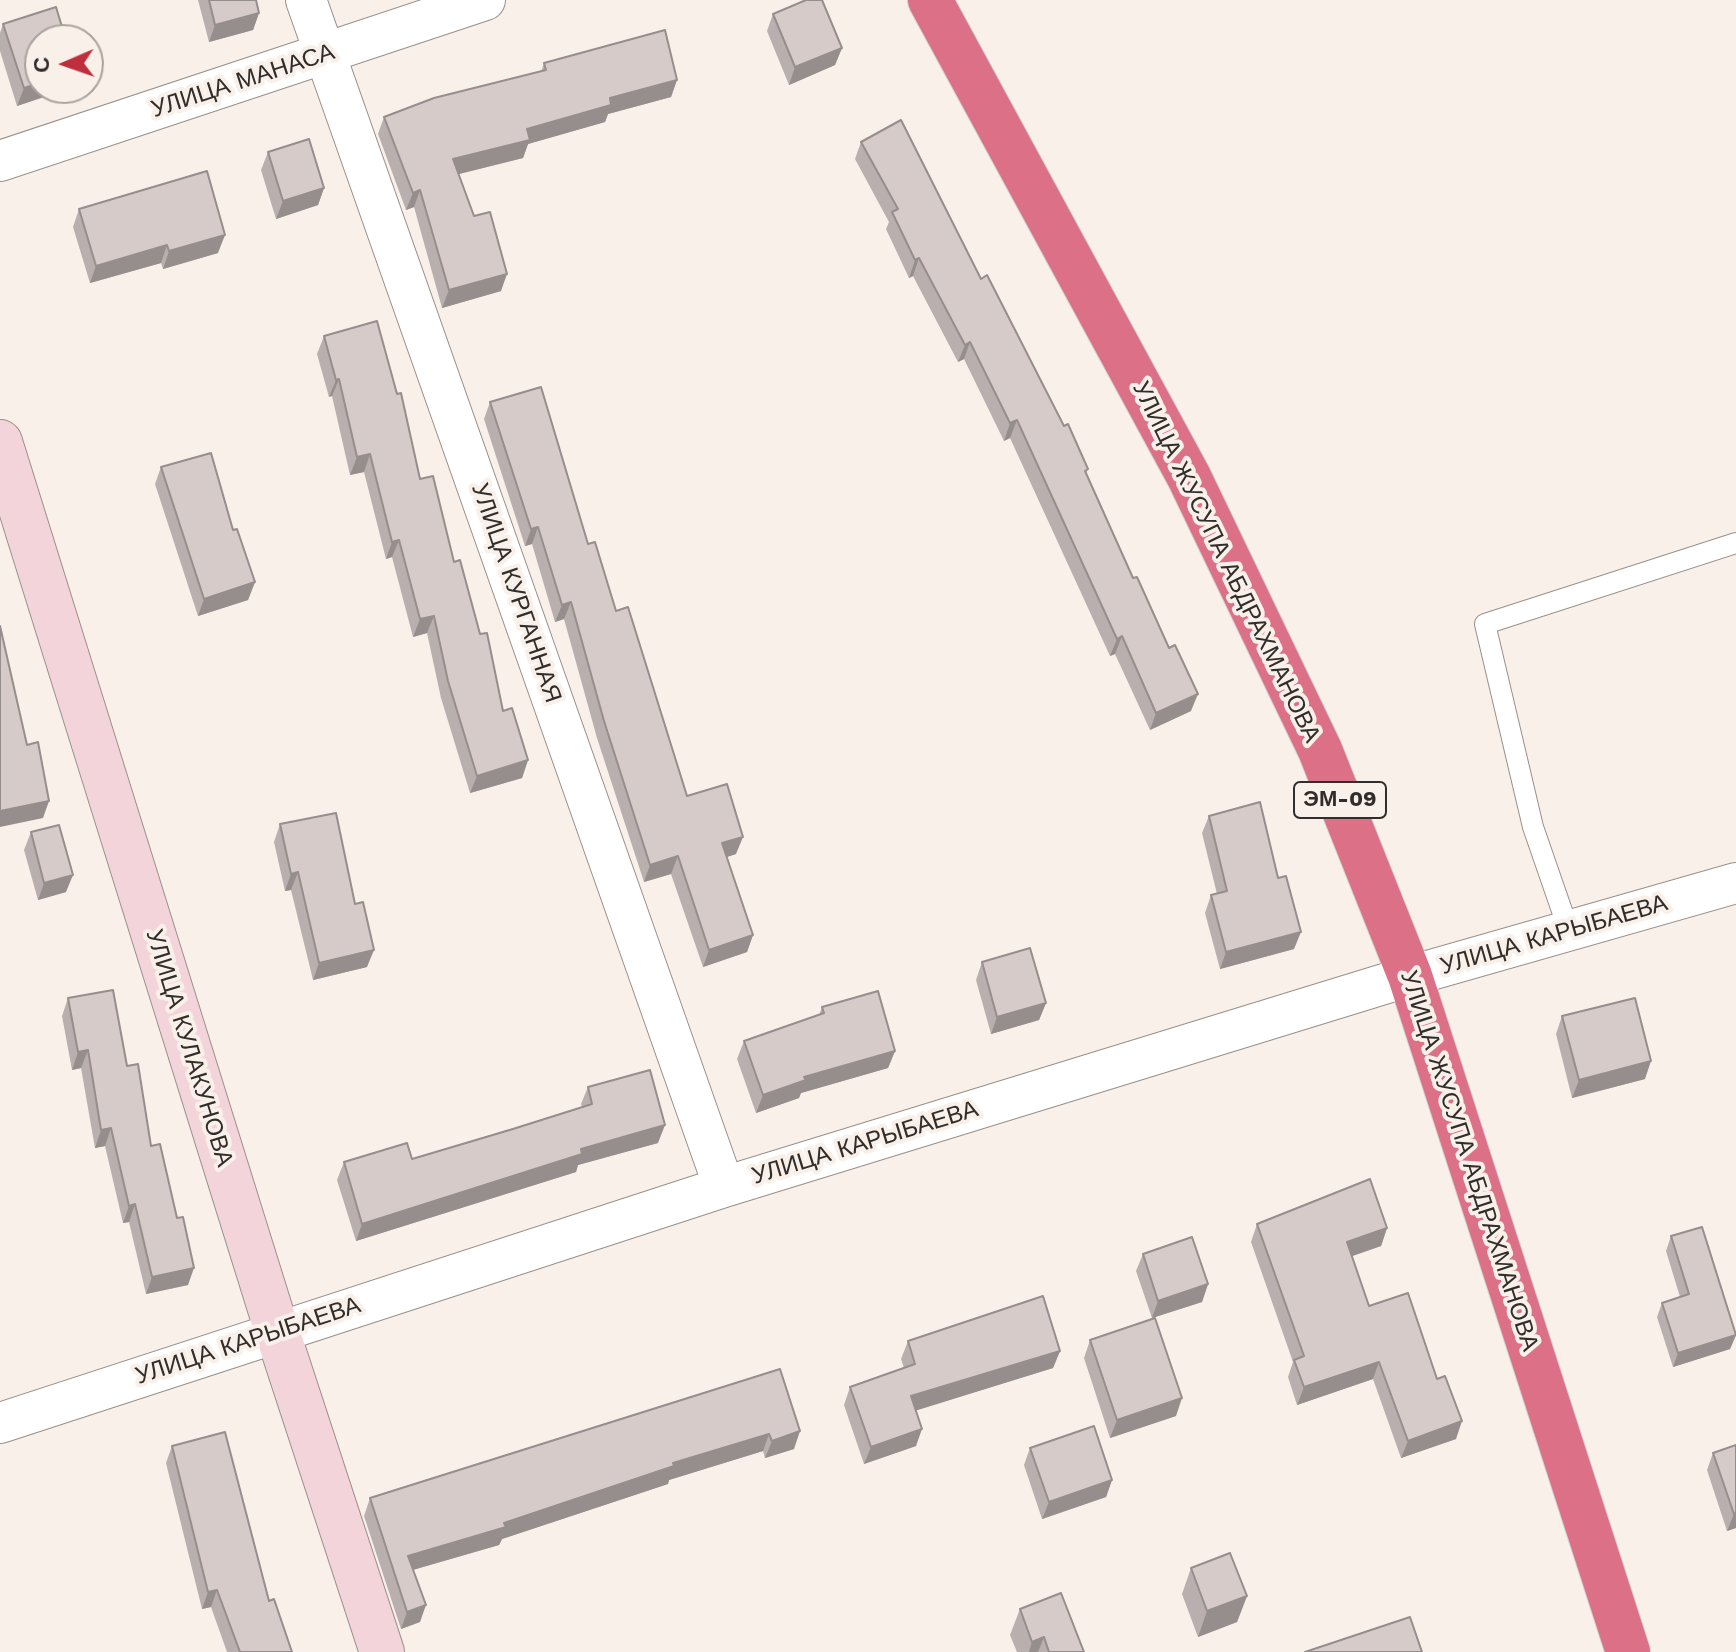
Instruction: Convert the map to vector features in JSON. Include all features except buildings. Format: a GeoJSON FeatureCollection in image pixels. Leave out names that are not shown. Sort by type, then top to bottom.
{"type":"FeatureCollection","features":[{"type":"Feature","properties":{"kind":"highway","name":"УЛИЦА ЖУСУПА АБДРАХМАНОВА"},"geometry":{"type":"LineString","coordinates":[[930,0],[1189,477],[1320,750],[1410,976],[1628,1652]]}},
{"type":"Feature","properties":{"kind":"street","name":"УЛИЦА КУРГАННАЯ"},"geometry":{"type":"LineString","coordinates":[[306,0],[724,1187]]}},
{"type":"Feature","properties":{"kind":"street","name":"УЛИЦА МАНАСА"},"geometry":{"type":"LineString","coordinates":[[0,161],[485,0]]}},
{"type":"Feature","properties":{"kind":"street","name":"УЛИЦА КУЛАКУНОВА"},"geometry":{"type":"LineString","coordinates":[[0,442],[277,1331],[382,1652]]}},
{"type":"Feature","properties":{"kind":"street","name":"УЛИЦА КАРЫБАЕВА"},"geometry":{"type":"LineString","coordinates":[[0,1423],[724,1187],[1410,976],[1736,883]]}},
{"type":"Feature","properties":{"kind":"lane"},"geometry":{"type":"LineString","coordinates":[[1569,931],[1533,827],[1485,624],[1736,543]]}}]}
